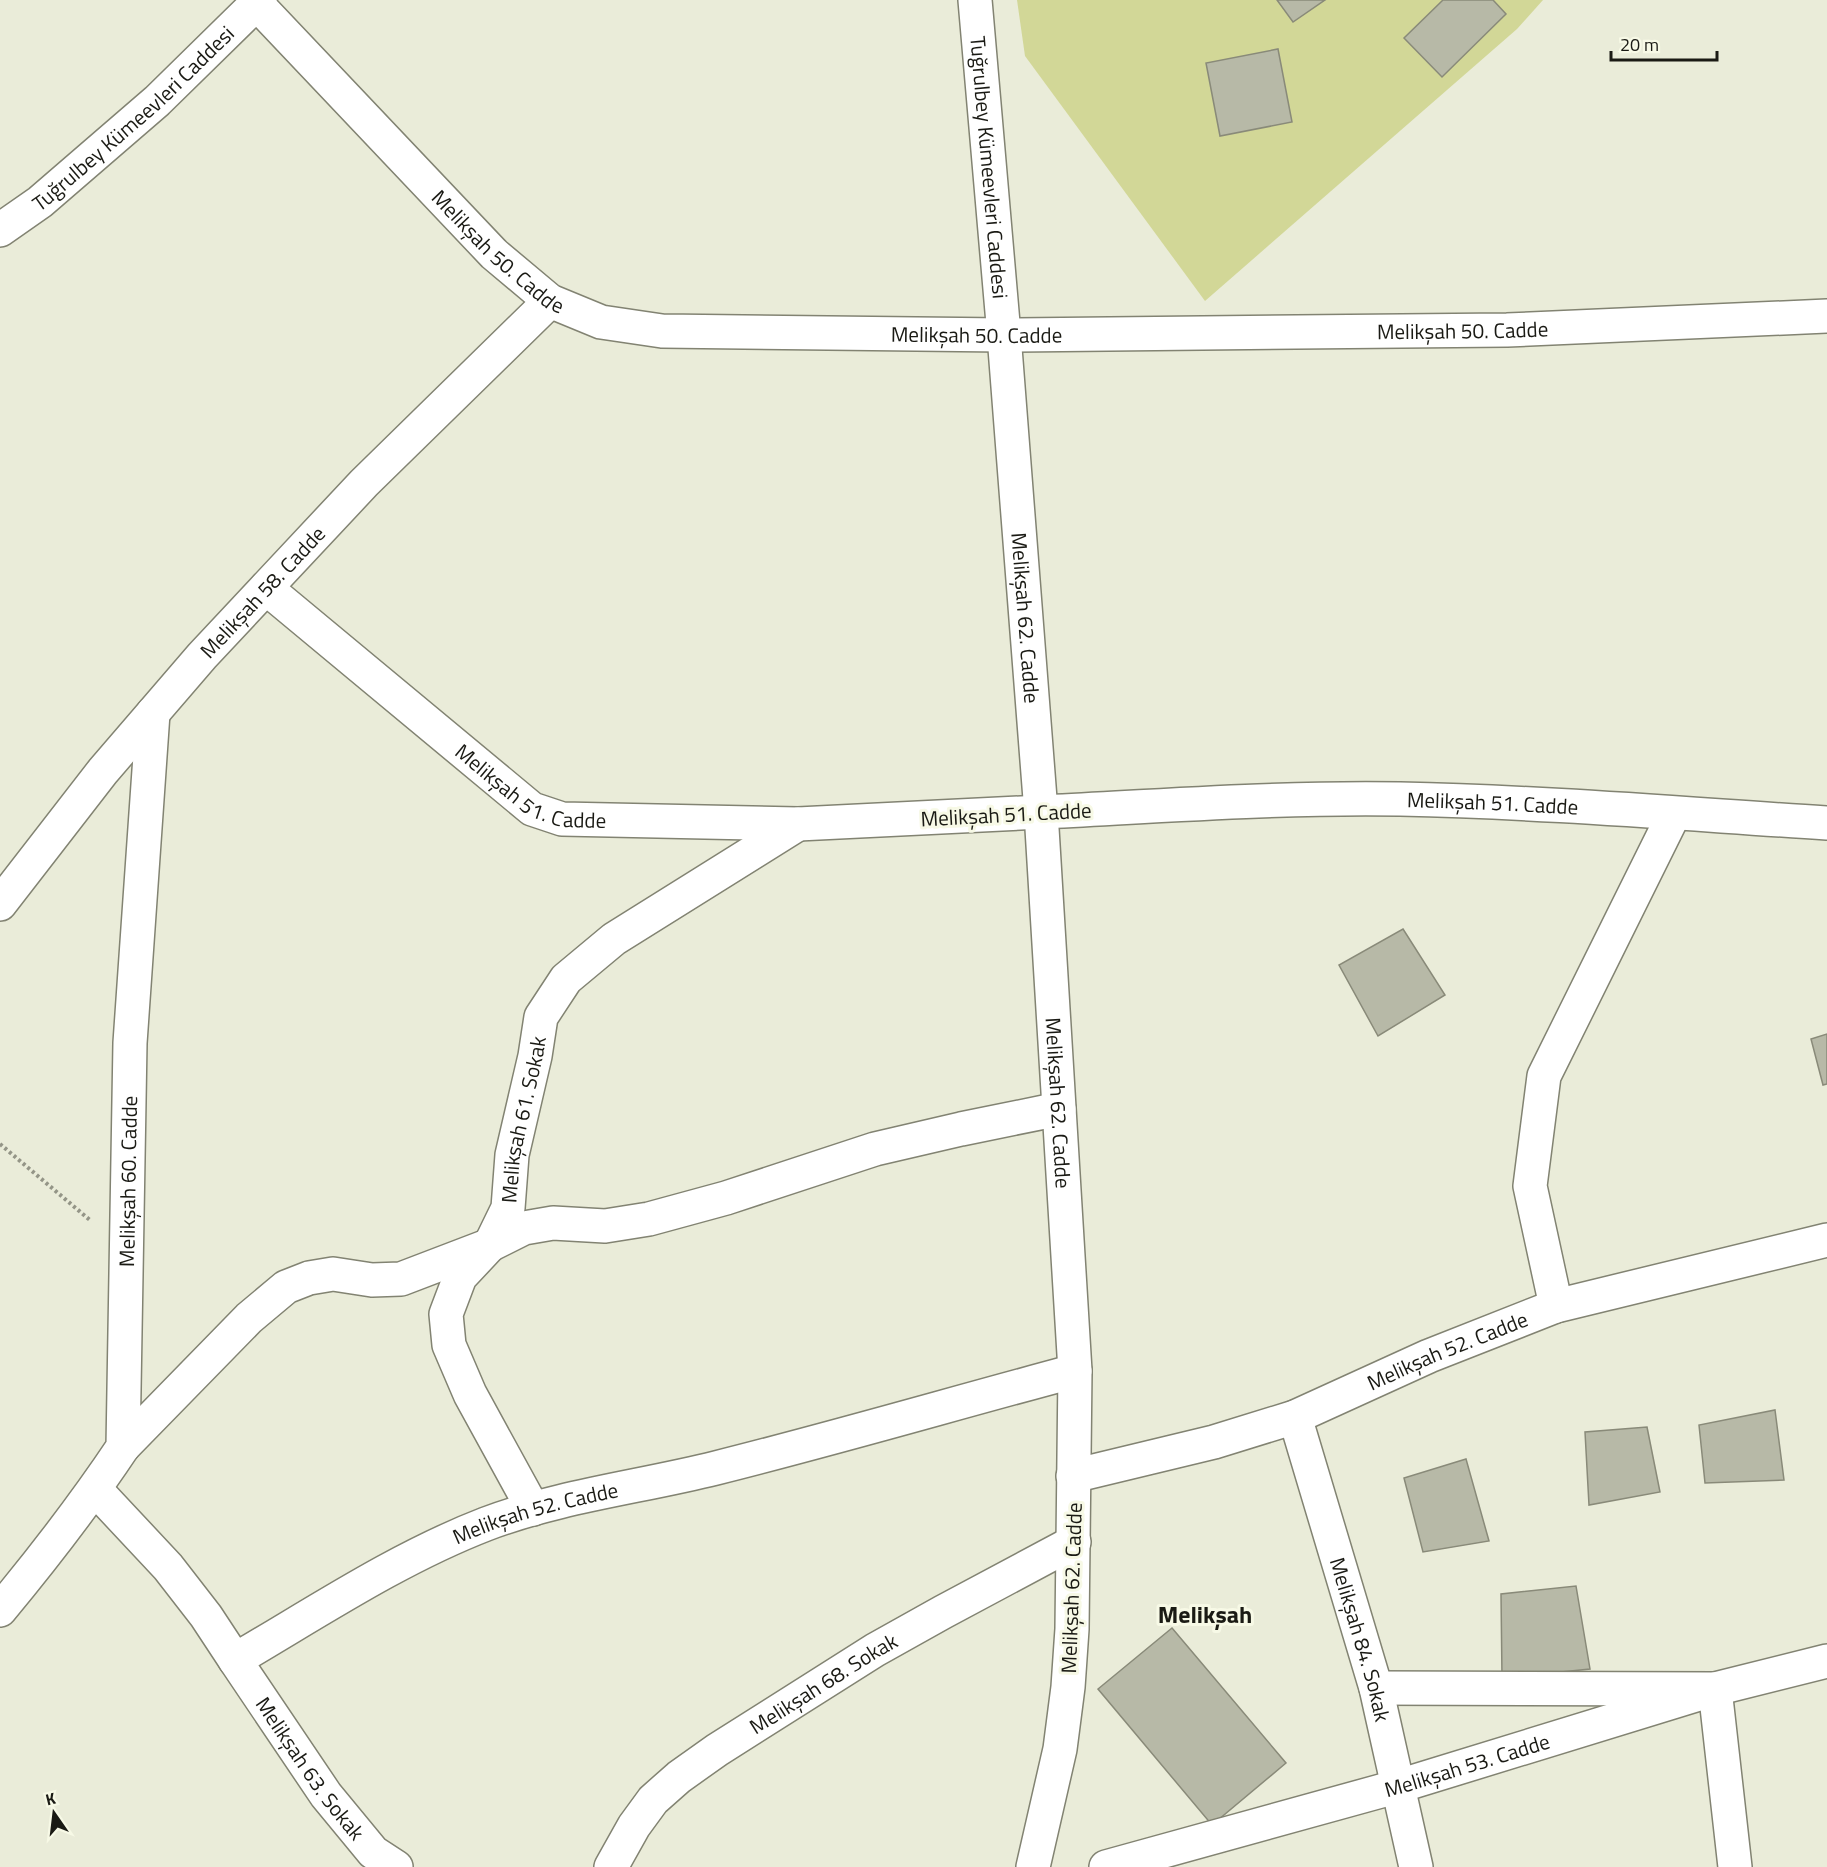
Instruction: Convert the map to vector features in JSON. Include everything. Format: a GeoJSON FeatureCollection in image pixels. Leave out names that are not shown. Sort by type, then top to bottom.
{"type":"FeatureCollection","features":[{"type":"Feature","properties":{"kind":"street","name":"Tuğrulbey Kümeevleri Caddesi"},"geometry":{"type":"LineString","coordinates":[[975,0],[1004,335]]}},
{"type":"Feature","properties":{"kind":"street","name":"Tuğrulbey Kümeevleri Caddesi"},"geometry":{"type":"LineString","coordinates":[[0,230],[40,202],[157,101],[258,2]]}},
{"type":"Feature","properties":{"kind":"street","name":"Melikşah 50. Cadde"},"geometry":{"type":"LineString","coordinates":[[258,2],[494,254],[550,301],[601,322],[662,332],[1004,335],[1507,330],[1827,316]]}},
{"type":"Feature","properties":{"kind":"street","name":"Melikşah 58. Cadde"},"geometry":{"type":"LineString","coordinates":[[0,904],[103,771],[202,656],[364,483],[550,301]]}},
{"type":"Feature","properties":{"kind":"street","name":"Melikşah 62. Cadde"},"geometry":{"type":"LineString","coordinates":[[1004,335],[1041,812],[1075,1371],[1072,1629],[1060,1749],[1032,1867]]}},
{"type":"Feature","properties":{"kind":"street","name":"Melikşah 51. Cadde"},"geometry":{"type":"LineString","coordinates":[[266,588],[532,809],[562,819],[798,824],[1272,801],[1399,799],[1827,823]]}},
{"type":"Feature","properties":{"kind":"street","name":"Melikşah 60. Cadde"},"geometry":{"type":"LineString","coordinates":[[123,1447],[130,1043],[153,713]]}},
{"type":"Feature","properties":{"kind":"street"},"geometry":{"type":"LineString","coordinates":[[1556,1306],[1530,1186],[1544,1076],[1674,814]]}},
{"type":"Feature","properties":{"kind":"street","name":"Melikşah 61. Sokak"},"geometry":{"type":"LineString","coordinates":[[533,1509],[470,1394],[449,1345],[446,1314],[460,1277],[490,1245],[508,1208],[512,1155],[535,1056],[541,1017],[566,979],[614,939],[798,824]]}},
{"type":"Feature","properties":{"kind":"street"},"geometry":{"type":"LineString","coordinates":[[0,1610],[43,1558],[123,1447],[249,1318],[286,1287],[309,1278],[333,1274],[372,1280],[401,1279],[490,1245],[524,1228],[552,1223],[604,1226],[649,1219],[726,1198],[875,1149],[1059,1109]]}},
{"type":"Feature","properties":{"kind":"street","name":"Melikşah 52. Cadde"},"geometry":{"type":"LineString","coordinates":[[1073,1476],[1214,1442],[1295,1417],[1429,1356],[1556,1306],[1827,1240]]}},
{"type":"Feature","properties":{"kind":"street","name":"Melikşah 52. Cadde"},"geometry":{"type":"LineString","coordinates":[[235,1660],[405,1561],[449,1539],[533,1509],[715,1468],[1075,1371]]}},
{"type":"Feature","properties":{"kind":"street","name":"Melikşah 84. Sokak"},"geometry":{"type":"LineString","coordinates":[[1295,1417],[1376,1688],[1416,1867]]}},
{"type":"Feature","properties":{"kind":"street"},"geometry":{"type":"LineString","coordinates":[[95,1488],[168,1567],[206,1616],[235,1660]]}},
{"type":"Feature","properties":{"kind":"street","name":"Melikşah 68. Sokak"},"geometry":{"type":"LineString","coordinates":[[611,1867],[633,1826],[653,1800],[717,1750],[875,1650],[1074,1542]]}},
{"type":"Feature","properties":{"kind":"street","name":"Melikşah 63. Sokak"},"geometry":{"type":"LineString","coordinates":[[235,1660],[326,1795],[373,1852],[391,1866]]}},
{"type":"Feature","properties":{"kind":"street","name":"Melikşah 53. Cadde"},"geometry":{"type":"LineString","coordinates":[[1106,1867],[1399,1786],[1715,1689],[1827,1661]]}},
{"type":"Feature","properties":{"kind":"street"},"geometry":{"type":"LineString","coordinates":[[1376,1688],[1715,1689],[1735,1867]]}},
{"type":"Feature","properties":{"kind":"path"},"geometry":{"type":"LineString","coordinates":[[0,1144],[126,1249]]}},
{"type":"Feature","properties":{"kind":"green space"},"geometry":{"type":"Polygon","coordinates":[[[1017,0],[1543,0],[1517,29],[1205,301],[1025,56],[1017,0]]]}},
{"type":"Feature","properties":{"kind":"building"},"geometry":{"type":"Polygon","coordinates":[[[1277,0],[1325,0],[1293,22],[1277,0]]]}},
{"type":"Feature","properties":{"kind":"building"},"geometry":{"type":"Polygon","coordinates":[[[1443,0],[1493,0],[1506,14],[1442,77],[1404,38],[1443,0]]]}},
{"type":"Feature","properties":{"kind":"building"},"geometry":{"type":"Polygon","coordinates":[[[1278,49],[1292,122],[1220,136],[1206,63],[1278,49]]]}},
{"type":"Feature","properties":{"kind":"building"},"geometry":{"type":"Polygon","coordinates":[[[1403,929],[1445,995],[1378,1036],[1339,965],[1403,929]]]}},
{"type":"Feature","properties":{"kind":"building"},"geometry":{"type":"Polygon","coordinates":[[[1827,1034],[1827,1084],[1823,1085],[1811,1039],[1827,1034]]]}},
{"type":"Feature","properties":{"kind":"building"},"geometry":{"type":"Polygon","coordinates":[[[1775,1410],[1784,1480],[1705,1483],[1699,1425],[1775,1410]]]}},
{"type":"Feature","properties":{"kind":"building"},"geometry":{"type":"Polygon","coordinates":[[[1647,1427],[1660,1492],[1589,1505],[1585,1432],[1647,1427]]]}},
{"type":"Feature","properties":{"kind":"building"},"geometry":{"type":"Polygon","coordinates":[[[1466,1459],[1489,1541],[1423,1552],[1404,1478],[1466,1459]]]}},
{"type":"Feature","properties":{"kind":"building"},"geometry":{"type":"Polygon","coordinates":[[[1576,1586],[1590,1669],[1502,1678],[1501,1594],[1576,1586]]]}},
{"type":"Feature","properties":{"kind":"building"},"geometry":{"type":"Polygon","coordinates":[[[1172,1628],[1286,1763],[1212,1825],[1098,1689],[1172,1628]]]}},
{"type":"Feature","properties":{"kind":"district","name":"Melikşah"},"geometry":{"type":"Point","coordinates":[1205,1614]}}]}
